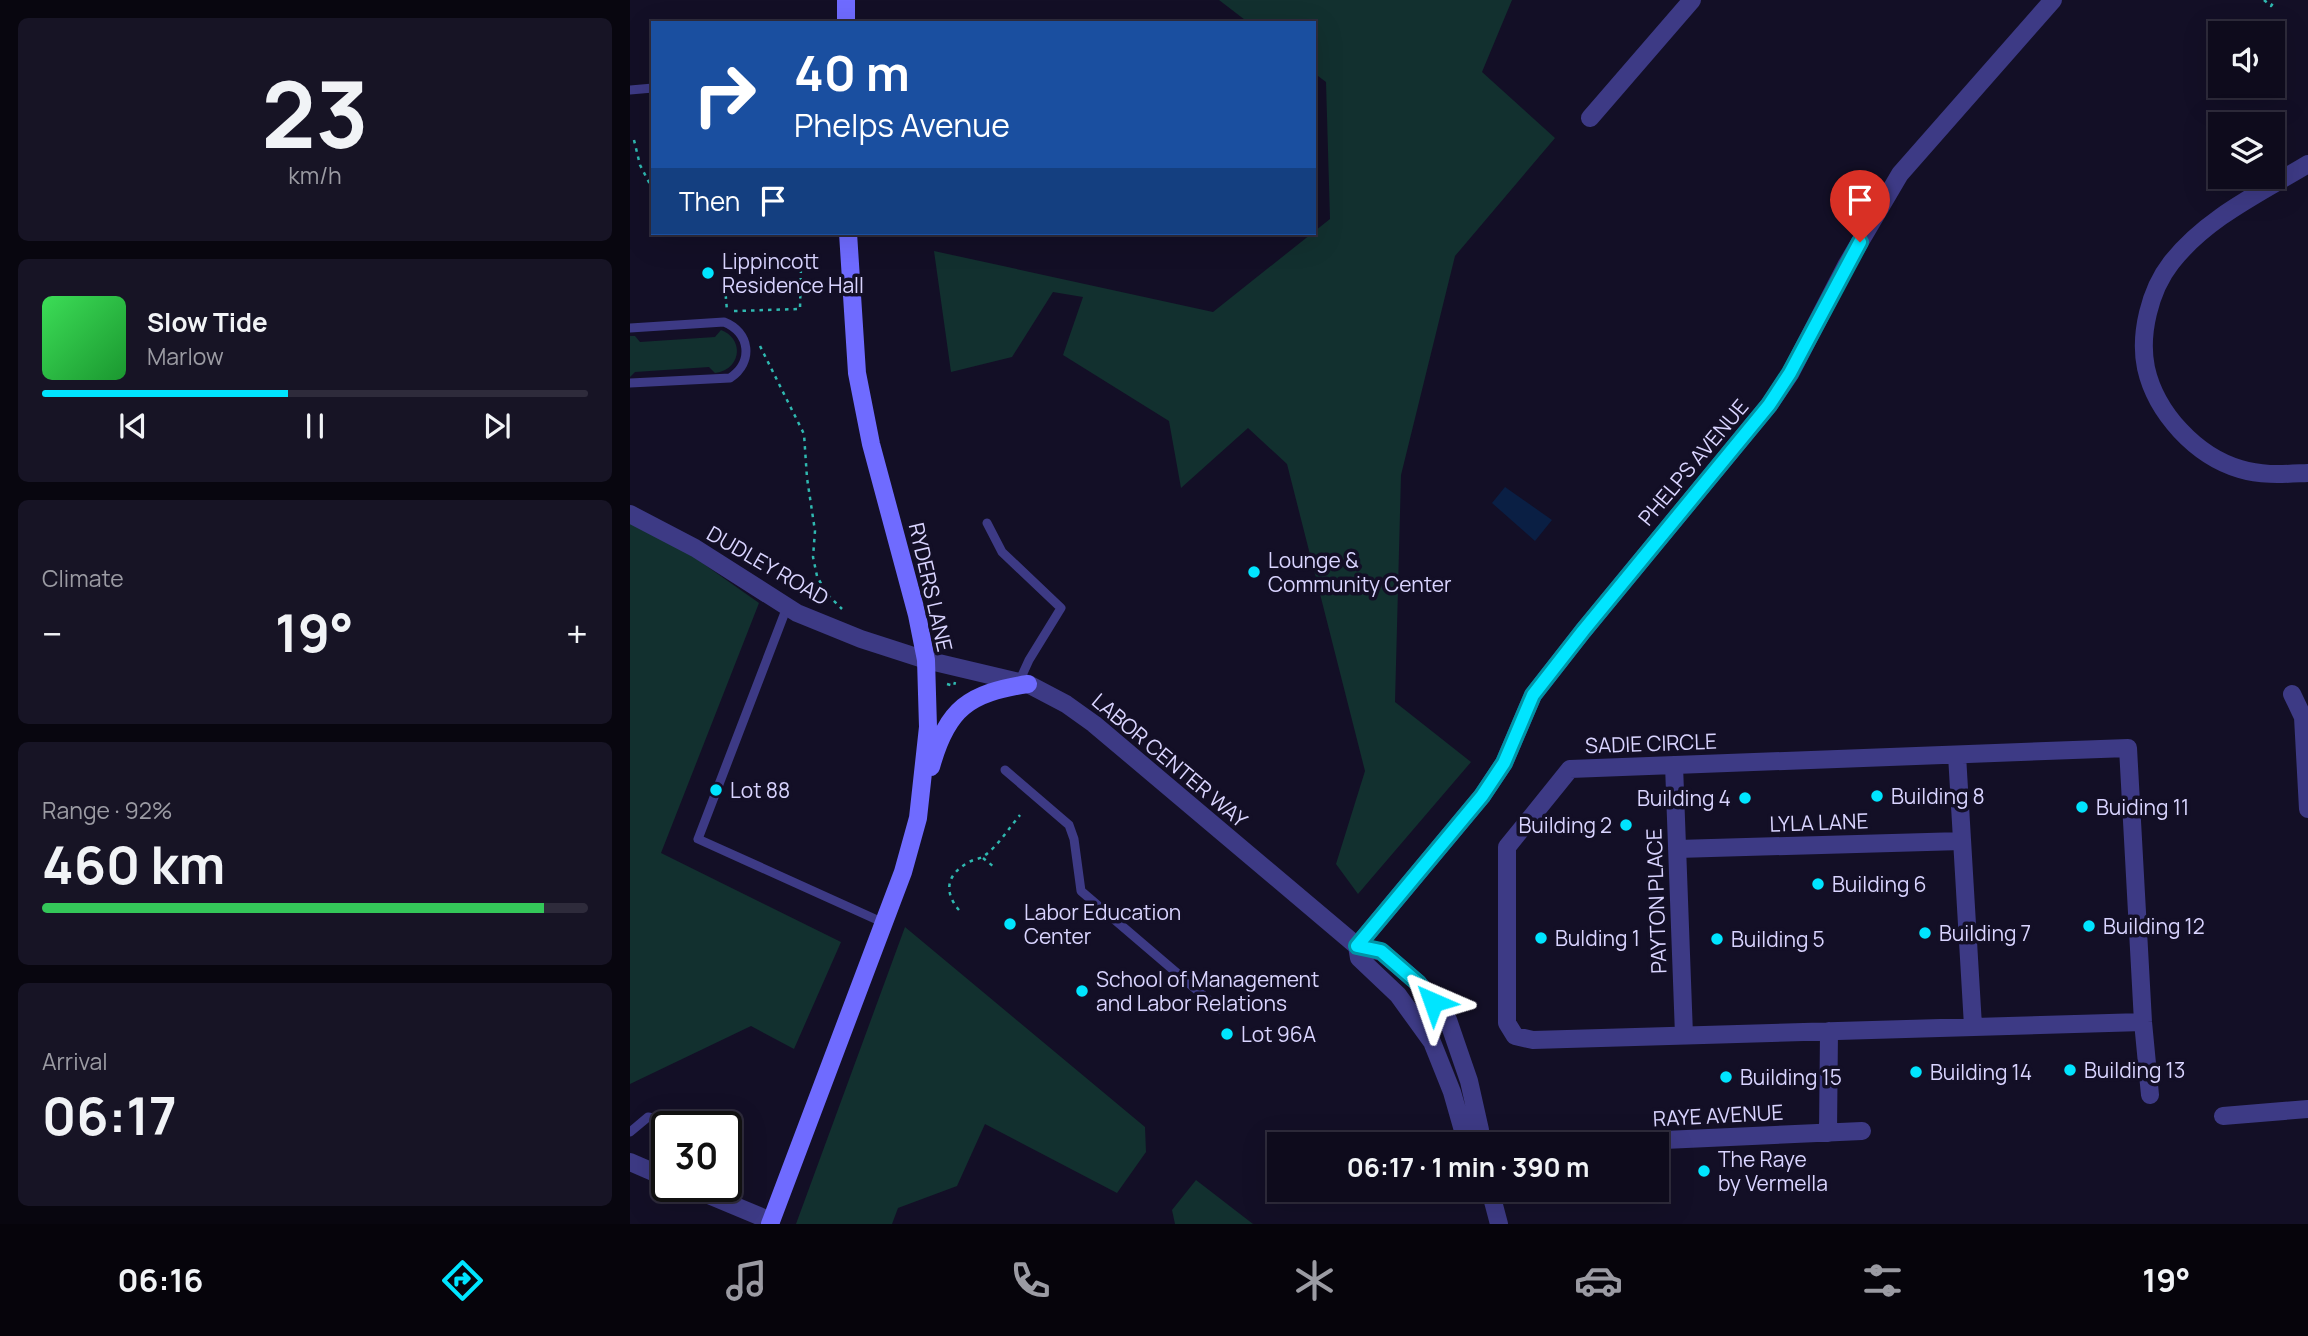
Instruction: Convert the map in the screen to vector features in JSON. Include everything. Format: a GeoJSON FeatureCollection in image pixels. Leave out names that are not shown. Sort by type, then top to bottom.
{"type":"FeatureCollection","features":[{"type":"Feature","properties":{"kind":"main road"},"geometry":{"type":"LineString","coordinates":[[846,0],[846,21]]}},
{"type":"Feature","properties":{"kind":"main road","name":"RYDERS LANE"},"geometry":{"type":"LineString","coordinates":[[770,1223],[903,872],[918,818],[928,727],[926,660],[921,628],[856,373],[848,235]]}},
{"type":"Feature","properties":{"kind":"main road"},"geometry":{"type":"LineString","coordinates":[[918,818],[944,731],[956,714],[977,696],[1024,683]]}},
{"type":"Feature","properties":{"kind":"street"},"geometry":{"type":"LineString","coordinates":[[1590,118],[1692,0]]}},
{"type":"Feature","properties":{"kind":"street","name":"PHELPS AVENUE"},"geometry":{"type":"LineString","coordinates":[[1357,946],[1482,796],[1504,763],[1533,695],[1769,405],[1790,373],[1847,264],[1900,174],[2053,0]]}},
{"type":"Feature","properties":{"kind":"street"},"geometry":{"type":"LineString","coordinates":[[2308,164],[2217,219],[2192,239],[2170,264],[2155,288],[2145,327],[2146,368],[2159,402],[2177,429],[2210,455],[2237,468],[2265,475],[2308,472]]}},
{"type":"Feature","properties":{"kind":"street","name":"DUDLEY ROAD"},"geometry":{"type":"LineString","coordinates":[[630,514],[695,548],[796,613],[861,639],[926,660]]}},
{"type":"Feature","properties":{"kind":"street","name":"LABOR CENTER WAY"},"geometry":{"type":"LineString","coordinates":[[926,660],[1024,683],[1066,704],[1094,724],[1357,946]]}},
{"type":"Feature","properties":{"kind":"street"},"geometry":{"type":"LineString","coordinates":[[2292,694],[2303,717],[2308,809]]}},
{"type":"Feature","properties":{"kind":"street","name":"SADIE CIRCLE"},"geometry":{"type":"LineString","coordinates":[[2143,1022],[1533,1040],[1515,1036],[1507,1023],[1507,847],[1570,769],[2127,748],[2143,1022],[2150,1095]]}},
{"type":"Feature","properties":{"kind":"street"},"geometry":{"type":"LineString","coordinates":[[1957,755],[1973,1026]]}},
{"type":"Feature","properties":{"kind":"street","name":"PAYTON PLACE"},"geometry":{"type":"LineString","coordinates":[[1674,765],[1684,1035]]}},
{"type":"Feature","properties":{"kind":"street","name":"LYLA LANE"},"geometry":{"type":"LineString","coordinates":[[1677,849],[1962,841]]}},
{"type":"Feature","properties":{"kind":"street"},"geometry":{"type":"LineString","coordinates":[[1463,1132],[1452,1092],[1432,1042],[1398,995],[1359,958],[1357,946],[1381,951],[1418,983],[1448,1020],[1469,1081],[1480,1132]]}},
{"type":"Feature","properties":{"kind":"street"},"geometry":{"type":"LineString","coordinates":[[1828,1133],[1829,1031]]}},
{"type":"Feature","properties":{"kind":"street"},"geometry":{"type":"LineString","coordinates":[[2223,1116],[2308,1109]]}},
{"type":"Feature","properties":{"kind":"street","name":"RAYE AVENUE"},"geometry":{"type":"LineString","coordinates":[[1669,1140],[1862,1131]]}},
{"type":"Feature","properties":{"kind":"street"},"geometry":{"type":"LineString","coordinates":[[630,1162],[651,1171]]}},
{"type":"Feature","properties":{"kind":"street"},"geometry":{"type":"LineString","coordinates":[[732,1202],[770,1223]]}},
{"type":"Feature","properties":{"kind":"street"},"geometry":{"type":"LineString","coordinates":[[1493,1202],[1499,1224]]}},
{"type":"Feature","properties":{"kind":"lane"},"geometry":{"type":"LineString","coordinates":[[630,90],[651,88]]}},
{"type":"Feature","properties":{"kind":"lane"},"geometry":{"type":"LineString","coordinates":[[630,328],[724,322],[737,329],[746,342],[747,349],[742,368],[730,378],[630,383]]}},
{"type":"Feature","properties":{"kind":"lane"},"geometry":{"type":"LineString","coordinates":[[987,523],[1002,552],[1061,608],[1029,660],[1024,683]]}},
{"type":"Feature","properties":{"kind":"lane"},"geometry":{"type":"LineString","coordinates":[[787,607],[698,839],[884,923]]}},
{"type":"Feature","properties":{"kind":"lane"},"geometry":{"type":"LineString","coordinates":[[1005,770],[1069,825],[1074,839],[1082,891],[1219,1009]]}},
{"type":"Feature","properties":{"kind":"lane"},"geometry":{"type":"LineString","coordinates":[[630,1132],[651,1117]]}},
{"type":"Feature","properties":{"kind":"path"},"geometry":{"type":"LineString","coordinates":[[2264,0],[2271,6],[2275,0]]}},
{"type":"Feature","properties":{"kind":"path"},"geometry":{"type":"LineString","coordinates":[[634,140],[640,165],[651,186]]}},
{"type":"Feature","properties":{"kind":"path"},"geometry":{"type":"LineString","coordinates":[[725,287],[727,312],[800,309],[801,264],[786,262]]}},
{"type":"Feature","properties":{"kind":"path"},"geometry":{"type":"LineString","coordinates":[[760,346],[804,434],[815,531],[813,557],[817,576],[826,593],[842,609]]}},
{"type":"Feature","properties":{"kind":"path"},"geometry":{"type":"LineString","coordinates":[[958,910],[949,899],[948,888],[955,874],[972,860],[983,858],[1020,815]]}},
{"type":"Feature","properties":{"kind":"path"},"geometry":{"type":"LineString","coordinates":[[983,858],[994,867]]}},
{"type":"Feature","properties":{"kind":"green space"},"geometry":{"type":"Polygon","coordinates":[[[1219,0],[1512,0],[1482,72],[1555,138],[1455,256],[1401,475],[1395,702],[1471,762],[1358,894],[1336,864],[1365,771],[1287,464],[1248,428],[1181,488],[1169,421],[1063,355],[1083,297],[1053,292],[1012,357],[951,372],[934,251],[1213,312],[1310,235],[1316,235],[1316,230],[1330,219],[1326,82],[1316,74],[1316,21],[1246,21],[1219,0]]]}},
{"type":"Feature","properties":{"kind":"green space"},"geometry":{"type":"Polygon","coordinates":[[[721,330],[729,334],[737,347],[735,360],[724,371],[715,373],[709,367],[635,372],[630,377],[630,336],[635,336],[640,342],[715,337],[721,330]]]}},
{"type":"Feature","properties":{"kind":"green space"},"geometry":{"type":"Polygon","coordinates":[[[630,512],[759,603],[661,853],[841,942],[794,1049],[751,1026],[630,1084],[630,512]]]}},
{"type":"Feature","properties":{"kind":"green space"},"geometry":{"type":"Polygon","coordinates":[[[905,927],[1145,1127],[1146,1152],[1117,1193],[985,1124],[957,1186],[898,1208],[892,1224],[796,1224],[905,927]]]}},
{"type":"Feature","properties":{"kind":"green space"},"geometry":{"type":"Polygon","coordinates":[[[1196,1180],[1253,1224],[1175,1224],[1172,1210],[1196,1180]]]}},
{"type":"Feature","properties":{"kind":"water"},"geometry":{"type":"Polygon","coordinates":[[[1505,487],[1552,520],[1535,541],[1492,503],[1505,487]]]}},
{"type":"Feature","properties":{"kind":"place","name":"Lippincott Residence Hall"},"geometry":{"type":"Point","coordinates":[708,273]}},
{"type":"Feature","properties":{"kind":"place","name":"Lounge & Community Center"},"geometry":{"type":"Point","coordinates":[1254,572]}},
{"type":"Feature","properties":{"kind":"place","name":"Lot 88"},"geometry":{"type":"Point","coordinates":[716,790]}},
{"type":"Feature","properties":{"kind":"place","name":"Building 8"},"geometry":{"type":"Point","coordinates":[1877,796]}},
{"type":"Feature","properties":{"kind":"place","name":"Building 4"},"geometry":{"type":"Point","coordinates":[1745,798]}},
{"type":"Feature","properties":{"kind":"place","name":"Buiding 11"},"geometry":{"type":"Point","coordinates":[2082,807]}},
{"type":"Feature","properties":{"kind":"place","name":"Building 2"},"geometry":{"type":"Point","coordinates":[1626,825]}},
{"type":"Feature","properties":{"kind":"place","name":"Building 6"},"geometry":{"type":"Point","coordinates":[1818,884]}},
{"type":"Feature","properties":{"kind":"place","name":"Labor Education Center"},"geometry":{"type":"Point","coordinates":[1010,924]}},
{"type":"Feature","properties":{"kind":"place","name":"Building 12"},"geometry":{"type":"Point","coordinates":[2089,926]}},
{"type":"Feature","properties":{"kind":"place","name":"Building 7"},"geometry":{"type":"Point","coordinates":[1925,933]}},
{"type":"Feature","properties":{"kind":"place","name":"Bulding 1"},"geometry":{"type":"Point","coordinates":[1541,938]}},
{"type":"Feature","properties":{"kind":"place","name":"Building 5"},"geometry":{"type":"Point","coordinates":[1717,939]}},
{"type":"Feature","properties":{"kind":"place","name":"School of Management and Labor Relations"},"geometry":{"type":"Point","coordinates":[1082,991]}},
{"type":"Feature","properties":{"kind":"place","name":"Lot 96A"},"geometry":{"type":"Point","coordinates":[1227,1034]}},
{"type":"Feature","properties":{"kind":"place","name":"Building 13"},"geometry":{"type":"Point","coordinates":[2070,1070]}},
{"type":"Feature","properties":{"kind":"place","name":"Building 14"},"geometry":{"type":"Point","coordinates":[1916,1072]}},
{"type":"Feature","properties":{"kind":"place","name":"Building 15"},"geometry":{"type":"Point","coordinates":[1726,1077]}},
{"type":"Feature","properties":{"kind":"place","name":"The Raye by Vermella"},"geometry":{"type":"Point","coordinates":[1704,1171]}},
{"type":"Feature","properties":{"kind":"route"},"geometry":{"type":"LineString","coordinates":[[1433,1002],[1418,983],[1381,951],[1357,946],[1482,796],[1504,763],[1533,695],[1769,405],[1790,373],[1860,242]]}}]}
